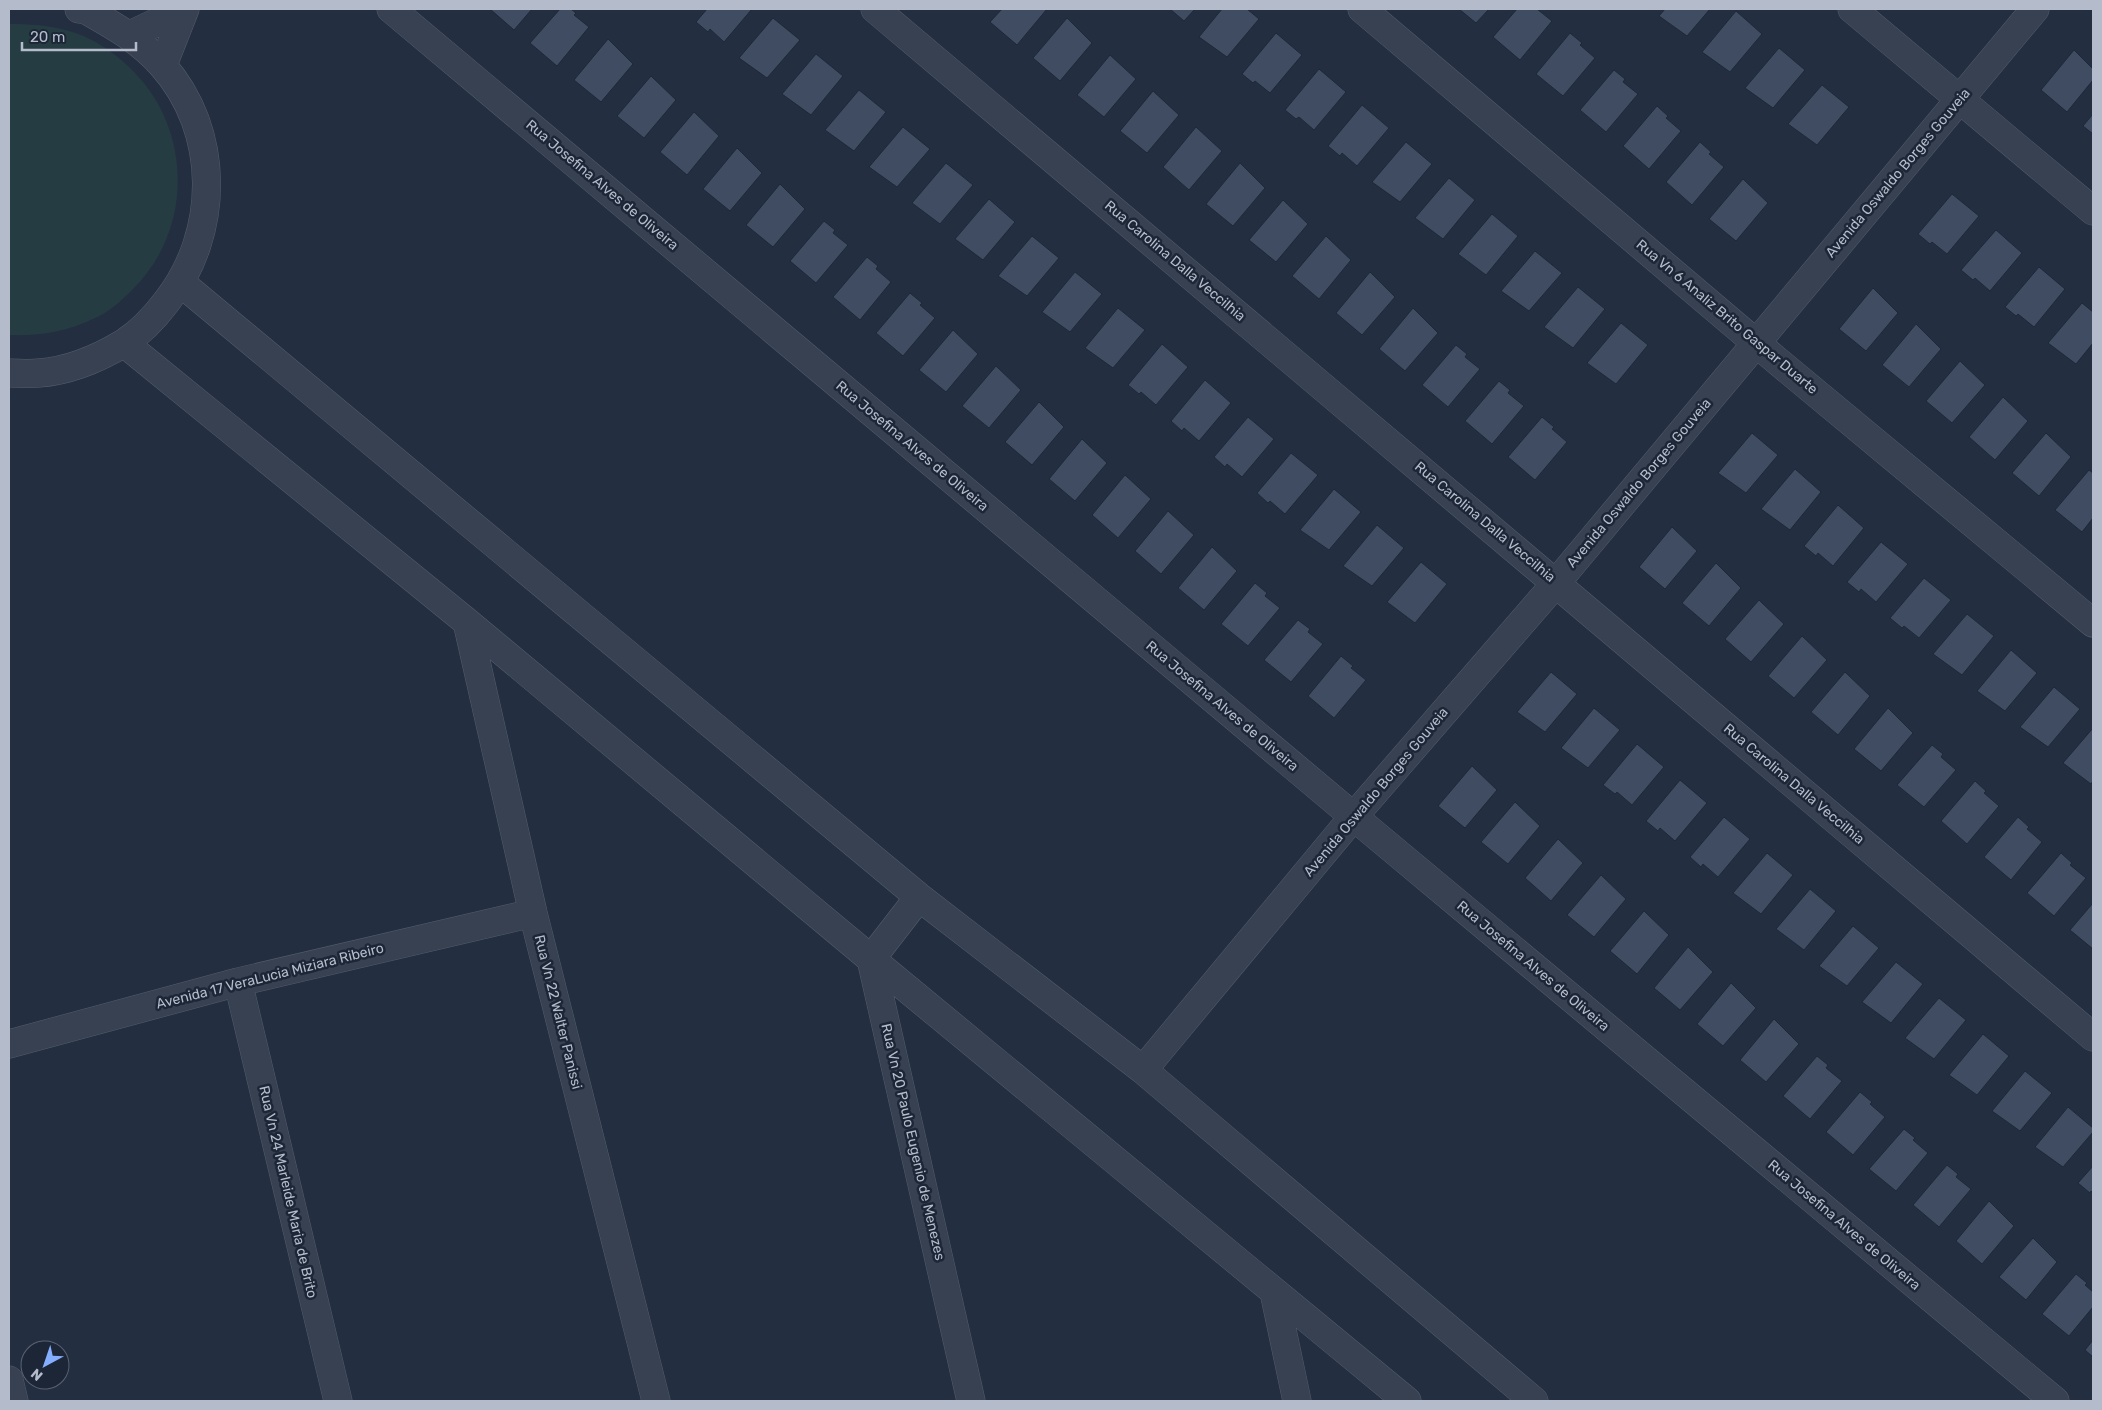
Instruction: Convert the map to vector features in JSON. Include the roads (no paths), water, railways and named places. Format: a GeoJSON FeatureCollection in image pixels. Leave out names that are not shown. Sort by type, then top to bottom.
{"type":"FeatureCollection","features":[{"type":"Feature","properties":{"kind":"street"},"geometry":{"type":"LineString","coordinates":[[9,373],[40,373],[80,364],[124,343],[153,319],[181,283],[200,241],[207,195],[204,148],[188,104],[162,65],[130,35],[86,10],[78,9]]}},
{"type":"Feature","properties":{"kind":"street"},"geometry":{"type":"LineString","coordinates":[[130,35],[185,9]]}},
{"type":"Feature","properties":{"kind":"street"},"geometry":{"type":"LineString","coordinates":[[162,65],[185,9]]}},
{"type":"Feature","properties":{"kind":"street","name":"Rua Josefina Alves de Oliveira"},"geometry":{"type":"LineString","coordinates":[[391,9],[2055,1401]]}},
{"type":"Feature","properties":{"kind":"street","name":"Rua Carolina Dalla Veccilhia"},"geometry":{"type":"LineString","coordinates":[[875,9],[2093,1036]]}},
{"type":"Feature","properties":{"kind":"street","name":"Rua Vn 6 Analiz Brito Gaspar Duarte"},"geometry":{"type":"LineString","coordinates":[[1362,9],[1756,342],[2093,623]]}},
{"type":"Feature","properties":{"kind":"street"},"geometry":{"type":"LineString","coordinates":[[1852,9],[2093,211]]}},
{"type":"Feature","properties":{"kind":"street","name":"Avenida Oswaldo Borges Gouveia"},"geometry":{"type":"LineString","coordinates":[[1143,1070],[1354,816],[1556,583],[2035,9]]}},
{"type":"Feature","properties":{"kind":"street"},"geometry":{"type":"LineString","coordinates":[[181,283],[919,896],[1143,1070],[1534,1401]]}},
{"type":"Feature","properties":{"kind":"street"},"geometry":{"type":"LineString","coordinates":[[124,343],[467,622],[871,959],[1407,1401]]}},
{"type":"Feature","properties":{"kind":"street","name":"Rua Vn 22 Walter Panissi"},"geometry":{"type":"LineString","coordinates":[[467,622],[533,913],[656,1401]]}},
{"type":"Feature","properties":{"kind":"street"},"geometry":{"type":"LineString","coordinates":[[871,959],[919,896]]}},
{"type":"Feature","properties":{"kind":"street","name":"Avenida 17 VeraLucia Miziara Ribeiro"},"geometry":{"type":"LineString","coordinates":[[9,1044],[238,982],[533,913]]}},
{"type":"Feature","properties":{"kind":"street","name":"Rua Vn 20 Paulo Eugenio de Menezes"},"geometry":{"type":"LineString","coordinates":[[871,959],[971,1401]]}},
{"type":"Feature","properties":{"kind":"street","name":"Rua Vn 24 Marleide Maria de Brito"},"geometry":{"type":"LineString","coordinates":[[238,982],[338,1401]]}},
{"type":"Feature","properties":{"kind":"street"},"geometry":{"type":"LineString","coordinates":[[1274,1292],[1296,1401]]}},
{"type":"Feature","properties":{"kind":"street"},"geometry":{"type":"LineString","coordinates":[[9,1380],[14,1401]]}}]}
